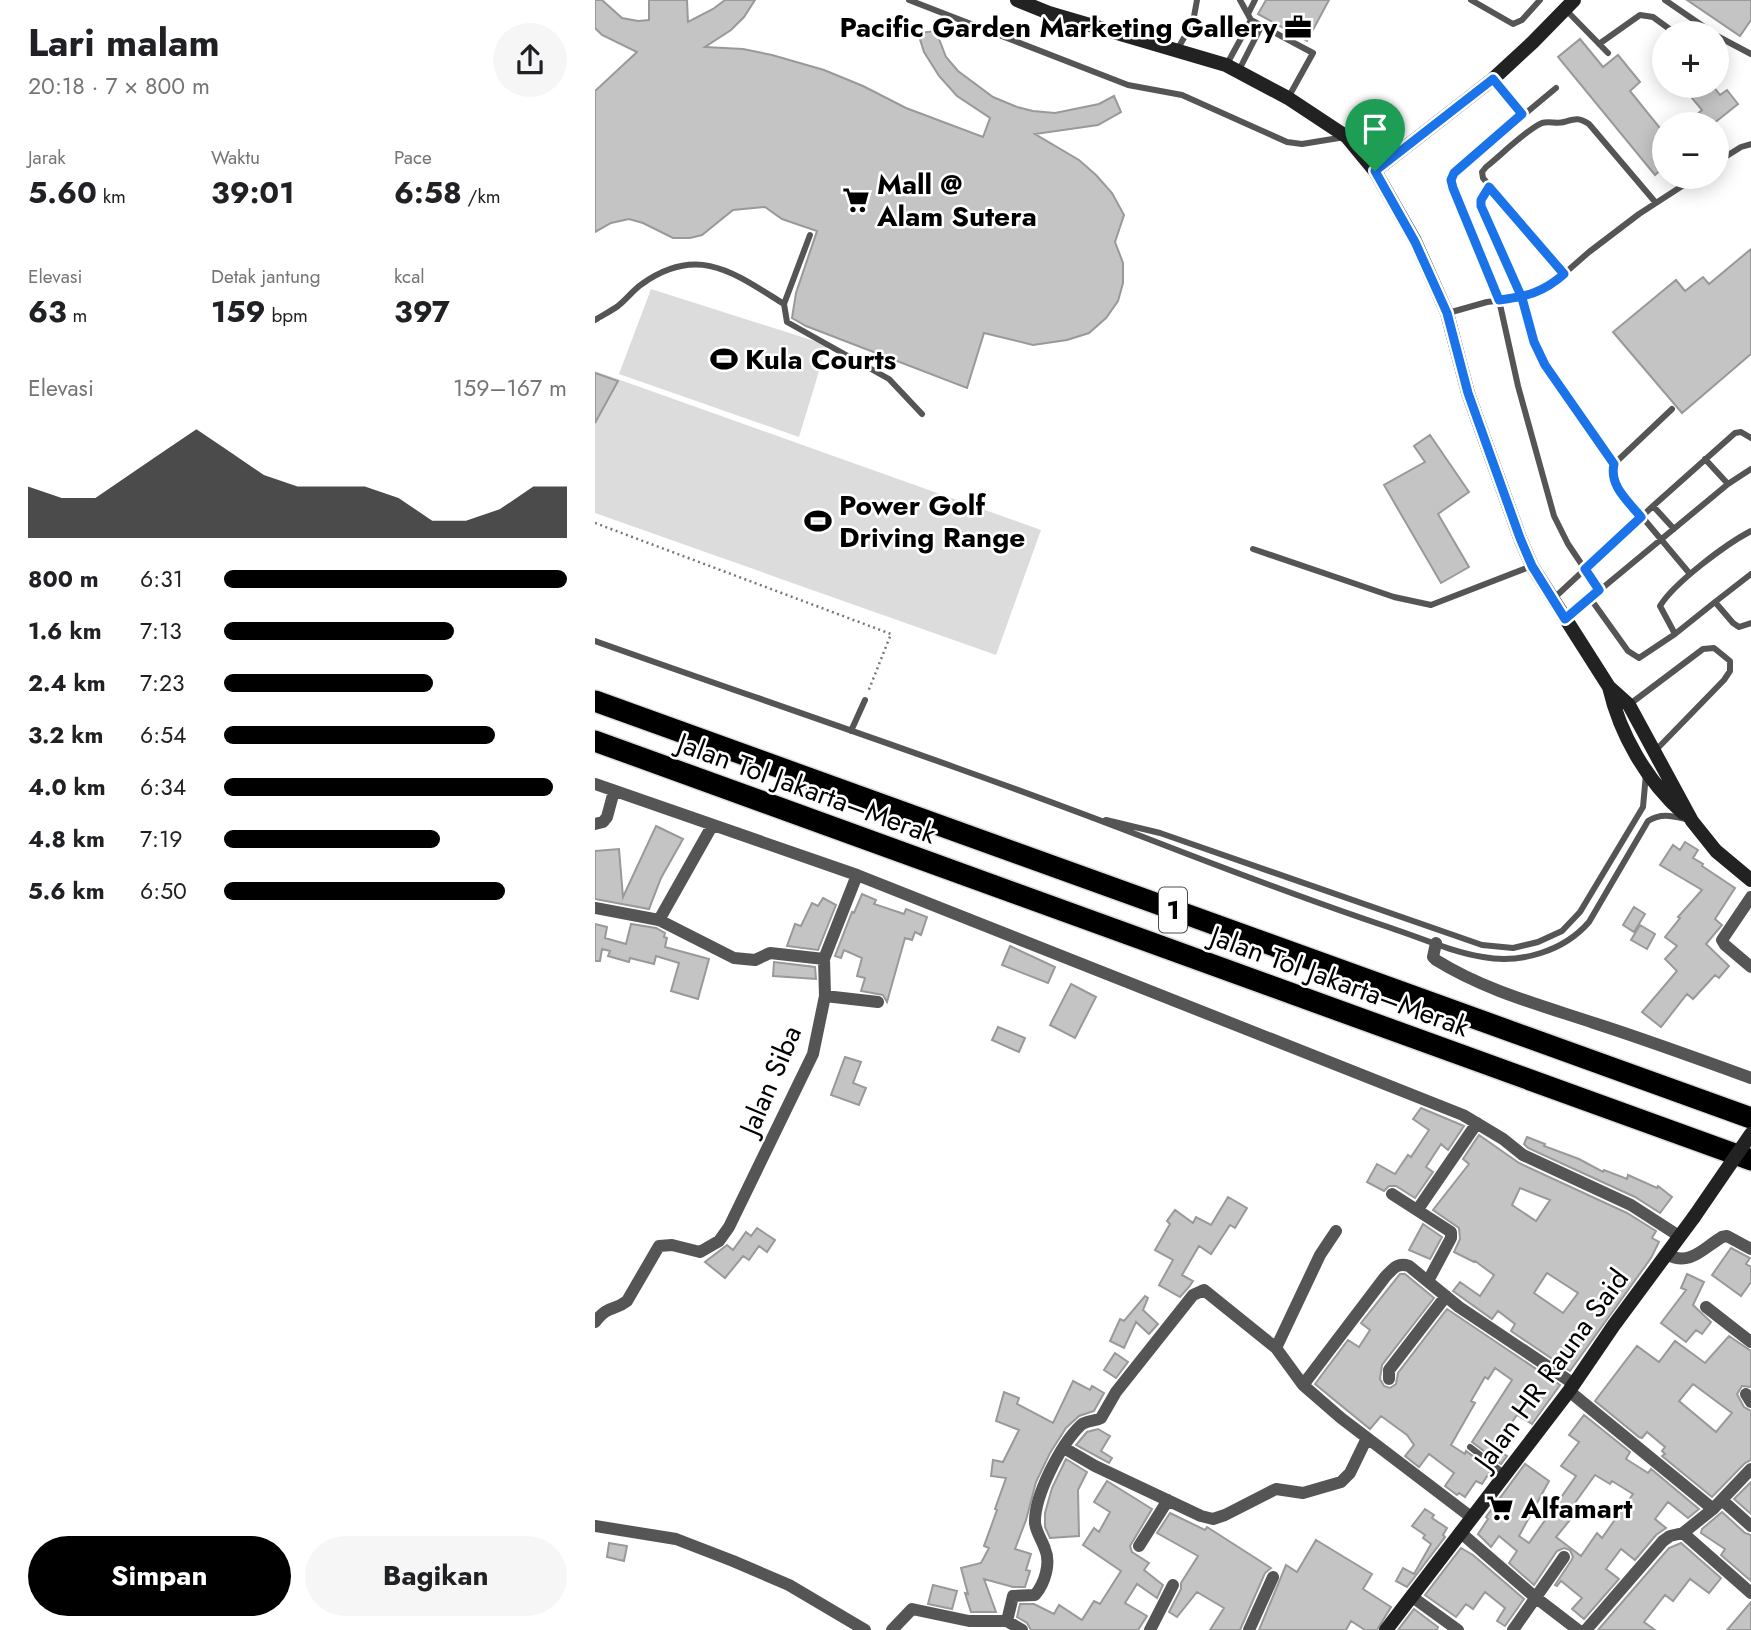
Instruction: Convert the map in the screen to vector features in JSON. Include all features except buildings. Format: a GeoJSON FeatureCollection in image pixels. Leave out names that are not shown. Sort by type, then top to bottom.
{"type":"FeatureCollection","features":[{"type":"Feature","properties":{"kind":"highway","name":"Jalan Tol Jakarta–Merak"},"geometry":{"type":"LineString","coordinates":[[595,701],[1751,1118]]}},
{"type":"Feature","properties":{"kind":"highway","name":"Jalan Tol Jakarta–Merak"},"geometry":{"type":"LineString","coordinates":[[595,741],[1751,1160]]}},
{"type":"Feature","properties":{"kind":"street"},"geometry":{"type":"LineString","coordinates":[[1017,0],[1049,13],[1232,68],[1288,98],[1346,137],[1375,171],[1415,242],[1447,313],[1468,393],[1532,566],[1609,687],[1629,705],[1692,821]]}},
{"type":"Feature","properties":{"kind":"street"},"geometry":{"type":"LineString","coordinates":[[1375,171],[1493,79],[1569,5]]}},
{"type":"Feature","properties":{"kind":"street"},"geometry":{"type":"LineString","coordinates":[[1609,687],[1615,713],[1647,772],[1663,795],[1692,821],[1716,851],[1751,880]]}},
{"type":"Feature","properties":{"kind":"street"},"geometry":{"type":"LineString","coordinates":[[595,784],[857,875],[1463,1115],[1503,1139],[1523,1155],[1632,1205],[1679,1236]]}},
{"type":"Feature","properties":{"kind":"street"},"geometry":{"type":"LineString","coordinates":[[595,824],[603,822],[607,817],[614,791]]}},
{"type":"Feature","properties":{"kind":"street"},"geometry":{"type":"LineString","coordinates":[[659,920],[712,826]]}},
{"type":"Feature","properties":{"kind":"street"},"geometry":{"type":"LineString","coordinates":[[595,908],[659,920],[734,958],[755,960],[771,953],[824,959],[857,875]]}},
{"type":"Feature","properties":{"kind":"street"},"geometry":{"type":"LineString","coordinates":[[1751,897],[1722,940],[1751,967]]}},
{"type":"Feature","properties":{"kind":"street"},"geometry":{"type":"LineString","coordinates":[[1437,943],[1433,957],[1459,974],[1522,999],[1652,1041],[1751,1078]]}},
{"type":"Feature","properties":{"kind":"street","name":"Jalan Siba"},"geometry":{"type":"LineString","coordinates":[[595,1322],[603,1312],[627,1301],[659,1246],[672,1245],[700,1252],[719,1241],[729,1227],[813,1054],[825,996],[824,959]]}},
{"type":"Feature","properties":{"kind":"street"},"geometry":{"type":"LineString","coordinates":[[825,996],[879,1002]]}},
{"type":"Feature","properties":{"kind":"street"},"geometry":{"type":"LineString","coordinates":[[1418,1209],[1477,1123]]}},
{"type":"Feature","properties":{"kind":"street","name":"Jalan HR Rauna Said"},"geometry":{"type":"LineString","coordinates":[[1386,1630],[1572,1387],[1751,1135]]}},
{"type":"Feature","properties":{"kind":"street"},"geometry":{"type":"LineString","coordinates":[[1392,1194],[1447,1228],[1452,1235],[1429,1281]]}},
{"type":"Feature","properties":{"kind":"street"},"geometry":{"type":"LineString","coordinates":[[1276,1348],[1319,1255],[1335,1231]]}},
{"type":"Feature","properties":{"kind":"street"},"geometry":{"type":"LineString","coordinates":[[1666,1254],[1677,1260],[1688,1258],[1727,1236],[1751,1249]]}},
{"type":"Feature","properties":{"kind":"street"},"geometry":{"type":"LineString","coordinates":[[1303,1385],[1397,1265],[1402,1263],[1572,1387],[1718,1504],[1751,1525]]}},
{"type":"Feature","properties":{"kind":"street"},"geometry":{"type":"LineString","coordinates":[[1007,1622],[1013,1596],[1035,1595],[1044,1580],[1047,1553],[1037,1532],[1036,1515],[1047,1478],[1064,1448],[1081,1425],[1101,1418],[1116,1392],[1188,1300],[1205,1290],[1276,1348],[1303,1385],[1367,1438],[1471,1517]]}},
{"type":"Feature","properties":{"kind":"street"},"geometry":{"type":"LineString","coordinates":[[1389,1379],[1389,1370],[1446,1296]]}},
{"type":"Feature","properties":{"kind":"street"},"geometry":{"type":"LineString","coordinates":[[1706,1307],[1751,1342]]}},
{"type":"Feature","properties":{"kind":"street"},"geometry":{"type":"LineString","coordinates":[[1064,1448],[1095,1466],[1201,1516],[1213,1519],[1276,1489],[1303,1493],[1342,1482],[1350,1473],[1367,1438]]}},
{"type":"Feature","properties":{"kind":"street"},"geometry":{"type":"LineString","coordinates":[[1586,1630],[1663,1541],[1669,1536],[1683,1533],[1718,1504],[1751,1469]]}},
{"type":"Feature","properties":{"kind":"street"},"geometry":{"type":"LineString","coordinates":[[1139,1546],[1168,1500]]}},
{"type":"Feature","properties":{"kind":"street"},"geometry":{"type":"LineString","coordinates":[[595,1525],[676,1539],[738,1563],[789,1585],[865,1630]]}},
{"type":"Feature","properties":{"kind":"street"},"geometry":{"type":"LineString","coordinates":[[1460,1532],[1578,1630]]}},
{"type":"Feature","properties":{"kind":"street"},"geometry":{"type":"LineString","coordinates":[[1683,1533],[1751,1593]]}},
{"type":"Feature","properties":{"kind":"street"},"geometry":{"type":"LineString","coordinates":[[1513,1630],[1564,1557]]}},
{"type":"Feature","properties":{"kind":"street"},"geometry":{"type":"LineString","coordinates":[[1249,1630],[1273,1577]]}},
{"type":"Feature","properties":{"kind":"street"},"geometry":{"type":"LineString","coordinates":[[1150,1630],[1173,1585]]}},
{"type":"Feature","properties":{"kind":"street"},"geometry":{"type":"LineString","coordinates":[[1411,1596],[1458,1630]]}},
{"type":"Feature","properties":{"kind":"street"},"geometry":{"type":"LineString","coordinates":[[892,1630],[912,1609],[968,1626],[1007,1622],[1023,1630]]}},
{"type":"Feature","properties":{"kind":"lane"},"geometry":{"type":"LineString","coordinates":[[909,0],[1128,85],[1182,95],[1287,142],[1302,144],[1346,137]]}},
{"type":"Feature","properties":{"kind":"lane"},"geometry":{"type":"LineString","coordinates":[[1177,50],[1193,22],[1197,0]]}},
{"type":"Feature","properties":{"kind":"lane"},"geometry":{"type":"LineString","coordinates":[[1240,0],[1249,17],[1313,52],[1288,98]]}},
{"type":"Feature","properties":{"kind":"lane"},"geometry":{"type":"LineString","coordinates":[[1232,68],[1255,0]]}},
{"type":"Feature","properties":{"kind":"lane"},"geometry":{"type":"LineString","coordinates":[[1471,0],[1513,24],[1522,20],[1540,0]]}},
{"type":"Feature","properties":{"kind":"lane"},"geometry":{"type":"LineString","coordinates":[[1665,0],[1696,21]]}},
{"type":"Feature","properties":{"kind":"lane"},"geometry":{"type":"LineString","coordinates":[[1569,5],[1608,53]]}},
{"type":"Feature","properties":{"kind":"lane"},"geometry":{"type":"LineString","coordinates":[[1599,44],[1640,15],[1653,17],[1658,21]]}},
{"type":"Feature","properties":{"kind":"lane"},"geometry":{"type":"LineString","coordinates":[[1232,68],[1262,25]]}},
{"type":"Feature","properties":{"kind":"lane"},"geometry":{"type":"LineString","coordinates":[[1729,42],[1751,54]]}},
{"type":"Feature","properties":{"kind":"lane"},"geometry":{"type":"LineString","coordinates":[[1493,79],[1522,114]]}},
{"type":"Feature","properties":{"kind":"lane"},"geometry":{"type":"LineString","coordinates":[[1556,88],[1454,173],[1451,180],[1499,300],[1518,386],[1554,516],[1568,544],[1599,590]]}},
{"type":"Feature","properties":{"kind":"lane"},"geometry":{"type":"LineString","coordinates":[[1564,274],[1483,178],[1482,172],[1504,152],[1542,123],[1558,123],[1574,118],[1589,124],[1657,203]]}},
{"type":"Feature","properties":{"kind":"lane"},"geometry":{"type":"LineString","coordinates":[[1729,154],[1751,144]]}},
{"type":"Feature","properties":{"kind":"lane"},"geometry":{"type":"LineString","coordinates":[[1489,187],[1481,200],[1481,206],[1522,298]]}},
{"type":"Feature","properties":{"kind":"lane"},"geometry":{"type":"LineString","coordinates":[[1447,313],[1499,300],[1522,298],[1549,288],[1639,214],[1678,189]]}},
{"type":"Feature","properties":{"kind":"lane"},"geometry":{"type":"LineString","coordinates":[[810,235],[784,304],[787,322],[889,379],[922,414]]}},
{"type":"Feature","properties":{"kind":"lane"},"geometry":{"type":"LineString","coordinates":[[595,320],[618,306],[642,284],[676,266],[696,263],[717,267],[745,280],[784,304]]}},
{"type":"Feature","properties":{"kind":"lane"},"geometry":{"type":"LineString","coordinates":[[1672,409],[1614,464],[1612,473],[1618,488],[1690,574]]}},
{"type":"Feature","properties":{"kind":"lane"},"geometry":{"type":"LineString","coordinates":[[1552,600],[1735,433],[1747,433],[1751,438]]}},
{"type":"Feature","properties":{"kind":"lane"},"geometry":{"type":"LineString","coordinates":[[1705,459],[1728,484]]}},
{"type":"Feature","properties":{"kind":"lane"},"geometry":{"type":"LineString","coordinates":[[1565,619],[1728,484],[1751,469]]}},
{"type":"Feature","properties":{"kind":"lane"},"geometry":{"type":"LineString","coordinates":[[1653,506],[1674,528]]}},
{"type":"Feature","properties":{"kind":"lane"},"geometry":{"type":"LineString","coordinates":[[1675,634],[1660,606],[1665,598],[1690,574],[1751,531]]}},
{"type":"Feature","properties":{"kind":"lane"},"geometry":{"type":"LineString","coordinates":[[1253,549],[1394,597],[1431,605],[1532,566]]}},
{"type":"Feature","properties":{"kind":"lane"},"geometry":{"type":"LineString","coordinates":[[1590,598],[1639,659],[1751,574]]}},
{"type":"Feature","properties":{"kind":"lane"},"geometry":{"type":"LineString","coordinates":[[1715,602],[1739,627],[1751,623]]}},
{"type":"Feature","properties":{"kind":"lane"},"geometry":{"type":"LineString","coordinates":[[595,641],[1077,812],[1302,897],[1483,957],[1515,958],[1556,948],[1579,933],[1589,922],[1648,821],[1657,816],[1692,821]]}},
{"type":"Feature","properties":{"kind":"lane"},"geometry":{"type":"LineString","coordinates":[[1629,705],[1703,649],[1714,648],[1730,661],[1730,671],[1724,680],[1654,752]]}},
{"type":"Feature","properties":{"kind":"lane"},"geometry":{"type":"LineString","coordinates":[[851,732],[865,700]]}},
{"type":"Feature","properties":{"kind":"lane"},"geometry":{"type":"LineString","coordinates":[[1077,812],[1160,833],[1482,945],[1513,948],[1538,942],[1562,931],[1580,912],[1643,807],[1647,772]]}},
{"type":"Feature","properties":{"kind":"lane"},"geometry":{"type":"LineString","coordinates":[[1470,1447],[1505,1474]]}},
{"type":"Feature","properties":{"kind":"path"},"geometry":{"type":"LineString","coordinates":[[1522,298],[1534,342],[1545,365],[1614,464]]}},
{"type":"Feature","properties":{"kind":"path"},"geometry":{"type":"LineString","coordinates":[[595,523],[891,634],[865,700]]}},
{"type":"Feature","properties":{"kind":"shaded area","name":"Kula Courts"},"geometry":{"type":"Polygon","coordinates":[[[651,289],[827,345],[799,437],[619,374],[651,289]]]}},
{"type":"Feature","properties":{"kind":"shaded area","name":"Power Golf Driving Range"},"geometry":{"type":"Polygon","coordinates":[[[595,371],[1041,530],[996,655],[595,513],[595,371]]]}},
{"type":"Feature","properties":{"kind":"place","name":"Pacific Garden Marketing Gallery"},"geometry":{"type":"Point","coordinates":[1298,27]}},
{"type":"Feature","properties":{"kind":"place","name":"Mall @ Alam Sutera"},"geometry":{"type":"Point","coordinates":[856,200]}},
{"type":"Feature","properties":{"kind":"place","name":"Kula Courts"},"geometry":{"type":"Point","coordinates":[724,359]}},
{"type":"Feature","properties":{"kind":"place","name":"Power Golf Driving Range"},"geometry":{"type":"Point","coordinates":[818,521]}},
{"type":"Feature","properties":{"kind":"place","name":"Alfamart"},"geometry":{"type":"Point","coordinates":[1500,1508]}},
{"type":"Feature","properties":{"kind":"route"},"geometry":{"type":"LineString","coordinates":[[1375,171],[1415,242],[1447,313],[1468,393],[1520,538],[1532,566],[1565,619],[1599,590],[1585,569],[1641,517],[1613,480],[1614,464],[1545,365],[1534,342],[1522,298],[1480,204],[1489,187],[1564,274],[1549,288],[1537,293],[1522,298],[1499,300],[1453,188],[1451,180],[1454,173],[1522,114],[1493,79],[1375,171]]}}]}
